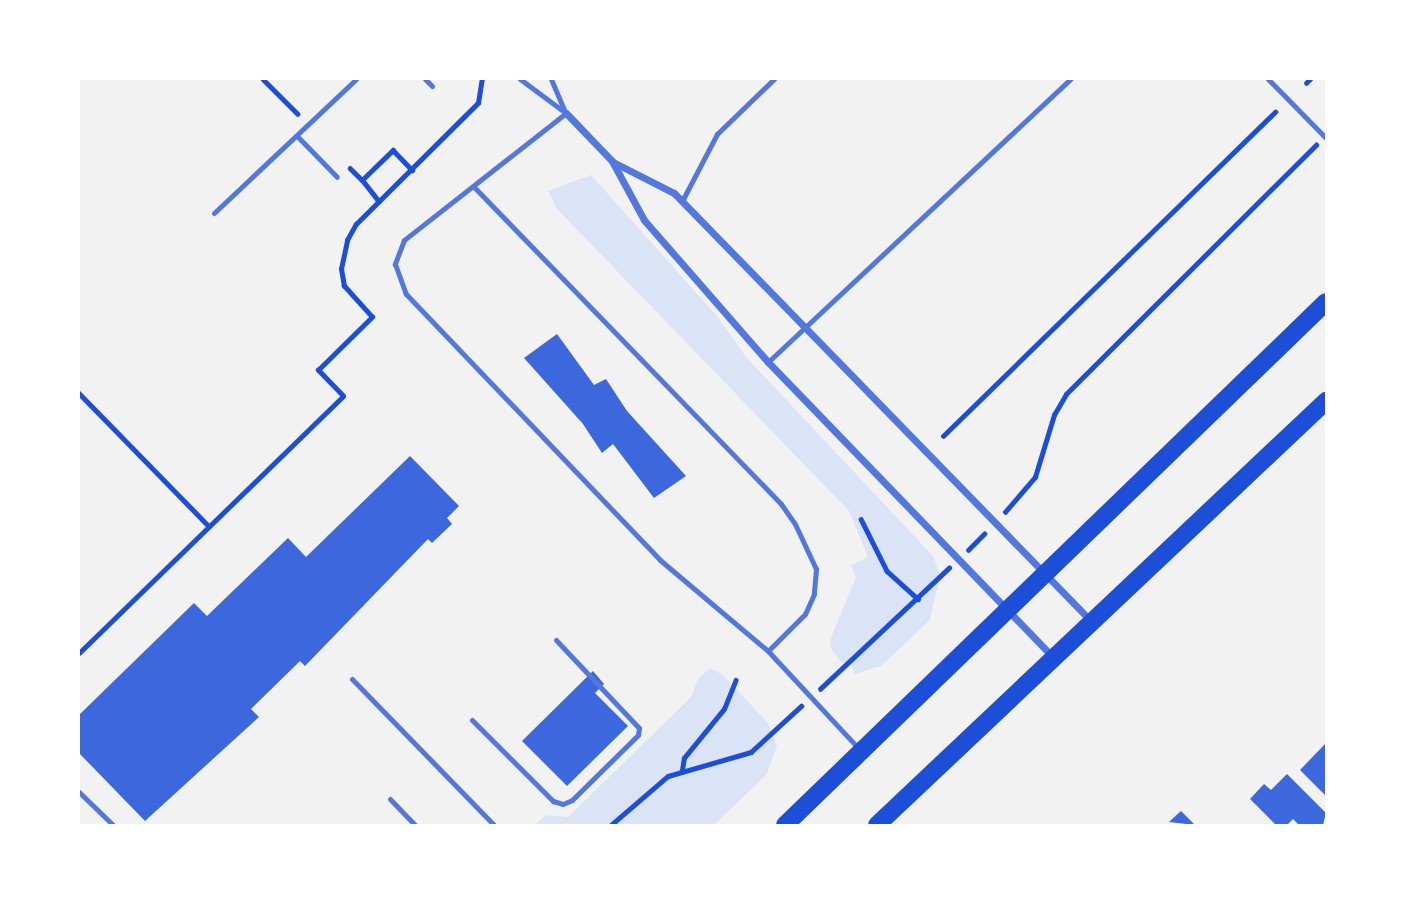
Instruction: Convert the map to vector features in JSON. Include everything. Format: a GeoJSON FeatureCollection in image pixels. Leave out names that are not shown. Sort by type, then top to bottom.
{"type":"FeatureCollection","features":[{"type":"Feature","properties":{"kind":"main road"},"geometry":{"type":"LineString","coordinates":[[785,825],[1326,302]]}},
{"type":"Feature","properties":{"kind":"main road"},"geometry":{"type":"LineString","coordinates":[[877,825],[1052,656],[1326,401]]}},
{"type":"Feature","properties":{"kind":"street"},"geometry":{"type":"LineString","coordinates":[[566,113],[612,162],[644,220],[768,362],[1052,656]]}},
{"type":"Feature","properties":{"kind":"street"},"geometry":{"type":"LineString","coordinates":[[612,162],[682,201],[1091,621]]}},
{"type":"Feature","properties":{"kind":"lane"},"geometry":{"type":"LineString","coordinates":[[214,214],[356,79]]}},
{"type":"Feature","properties":{"kind":"lane"},"geometry":{"type":"LineString","coordinates":[[425,79],[432,86]]}},
{"type":"Feature","properties":{"kind":"lane"},"geometry":{"type":"LineString","coordinates":[[520,79],[566,113]]}},
{"type":"Feature","properties":{"kind":"lane"},"geometry":{"type":"LineString","coordinates":[[551,79],[566,113]]}},
{"type":"Feature","properties":{"kind":"lane"},"geometry":{"type":"LineString","coordinates":[[682,201],[717,134],[774,79]]}},
{"type":"Feature","properties":{"kind":"lane"},"geometry":{"type":"LineString","coordinates":[[768,362],[805,326],[864,276],[1070,79]]}},
{"type":"Feature","properties":{"kind":"lane"},"geometry":{"type":"LineString","coordinates":[[1268,79],[1326,138]]}},
{"type":"Feature","properties":{"kind":"lane"},"geometry":{"type":"LineString","coordinates":[[566,113],[404,240],[395,264],[406,294],[660,560],[768,651],[861,751]]}},
{"type":"Feature","properties":{"kind":"lane"},"geometry":{"type":"LineString","coordinates":[[297,135],[337,177]]}},
{"type":"Feature","properties":{"kind":"lane"},"geometry":{"type":"LineString","coordinates":[[474,187],[781,504],[795,524],[816,569],[814,594],[806,614],[768,651]]}},
{"type":"Feature","properties":{"kind":"lane"},"geometry":{"type":"LineString","coordinates":[[472,720],[553,801],[563,804],[572,800],[638,735],[639,728],[556,640]]}},
{"type":"Feature","properties":{"kind":"lane"},"geometry":{"type":"LineString","coordinates":[[352,679],[495,825]]}},
{"type":"Feature","properties":{"kind":"lane"},"geometry":{"type":"LineString","coordinates":[[79,792],[113,825]]}},
{"type":"Feature","properties":{"kind":"lane"},"geometry":{"type":"LineString","coordinates":[[390,799],[415,825]]}},
{"type":"Feature","properties":{"kind":"path"},"geometry":{"type":"LineString","coordinates":[[79,653],[343,396],[318,370],[372,317],[344,286],[341,269],[356,224],[478,103],[482,79]]}},
{"type":"Feature","properties":{"kind":"path"},"geometry":{"type":"LineString","coordinates":[[943,436],[1275,113]]}},
{"type":"Feature","properties":{"kind":"path"},"geometry":{"type":"LineString","coordinates":[[379,202],[362,180],[393,150],[412,170]]}},
{"type":"Feature","properties":{"kind":"path"},"geometry":{"type":"LineString","coordinates":[[841,670],[996,522],[1035,477],[1054,415],[1066,394],[1306,154]]}},
{"type":"Feature","properties":{"kind":"path"},"geometry":{"type":"LineString","coordinates":[[79,393],[209,526]]}},
{"type":"Feature","properties":{"kind":"path"},"geometry":{"type":"LineString","coordinates":[[861,519],[887,571],[918,598]]}},
{"type":"Feature","properties":{"kind":"path"},"geometry":{"type":"LineString","coordinates":[[682,770],[684,758],[724,709],[736,680]]}},
{"type":"Feature","properties":{"kind":"path"},"geometry":{"type":"LineString","coordinates":[[611,825],[657,783],[682,770],[731,761],[751,752],[776,729]]}},
{"type":"Feature","properties":{"kind":"shaded area"},"geometry":{"type":"Polygon","coordinates":[[[591,175],[717,316],[746,357],[933,556],[940,575],[930,620],[881,666],[854,674],[852,663],[841,662],[831,649],[830,640],[856,577],[851,565],[868,557],[849,511],[557,209],[548,191],[591,175]]]}},
{"type":"Feature","properties":{"kind":"shaded area"},"geometry":{"type":"Polygon","coordinates":[[[710,668],[723,675],[768,723],[777,746],[767,774],[714,825],[534,825],[547,815],[568,817],[691,697],[698,679],[710,668]]]}},
{"type":"Feature","properties":{"kind":"building"},"geometry":{"type":"Polygon","coordinates":[[[557,334],[594,385],[606,379],[627,411],[686,476],[654,498],[613,444],[602,453],[583,424],[524,358],[557,334]]]}},
{"type":"Feature","properties":{"kind":"building"},"geometry":{"type":"Polygon","coordinates":[[[410,456],[459,506],[447,518],[452,524],[432,543],[428,539],[305,666],[300,661],[251,709],[259,717],[145,821],[79,753],[79,715],[194,603],[207,616],[288,538],[306,557],[410,456]]]}},
{"type":"Feature","properties":{"kind":"building"},"geometry":{"type":"Polygon","coordinates":[[[593,671],[604,684],[595,693],[628,726],[567,786],[522,741],[593,671]]]}},
{"type":"Feature","properties":{"kind":"building"},"geometry":{"type":"Polygon","coordinates":[[[1326,743],[1326,796],[1300,770],[1326,743]]]}},
{"type":"Feature","properties":{"kind":"building"},"geometry":{"type":"Polygon","coordinates":[[[1287,774],[1326,813],[1323,825],[1299,825],[1293,819],[1287,825],[1276,825],[1250,799],[1264,784],[1271,790],[1287,774]]]}},
{"type":"Feature","properties":{"kind":"building"},"geometry":{"type":"Polygon","coordinates":[[[1181,811],[1195,825],[1169,822],[1181,811]]]}}]}
